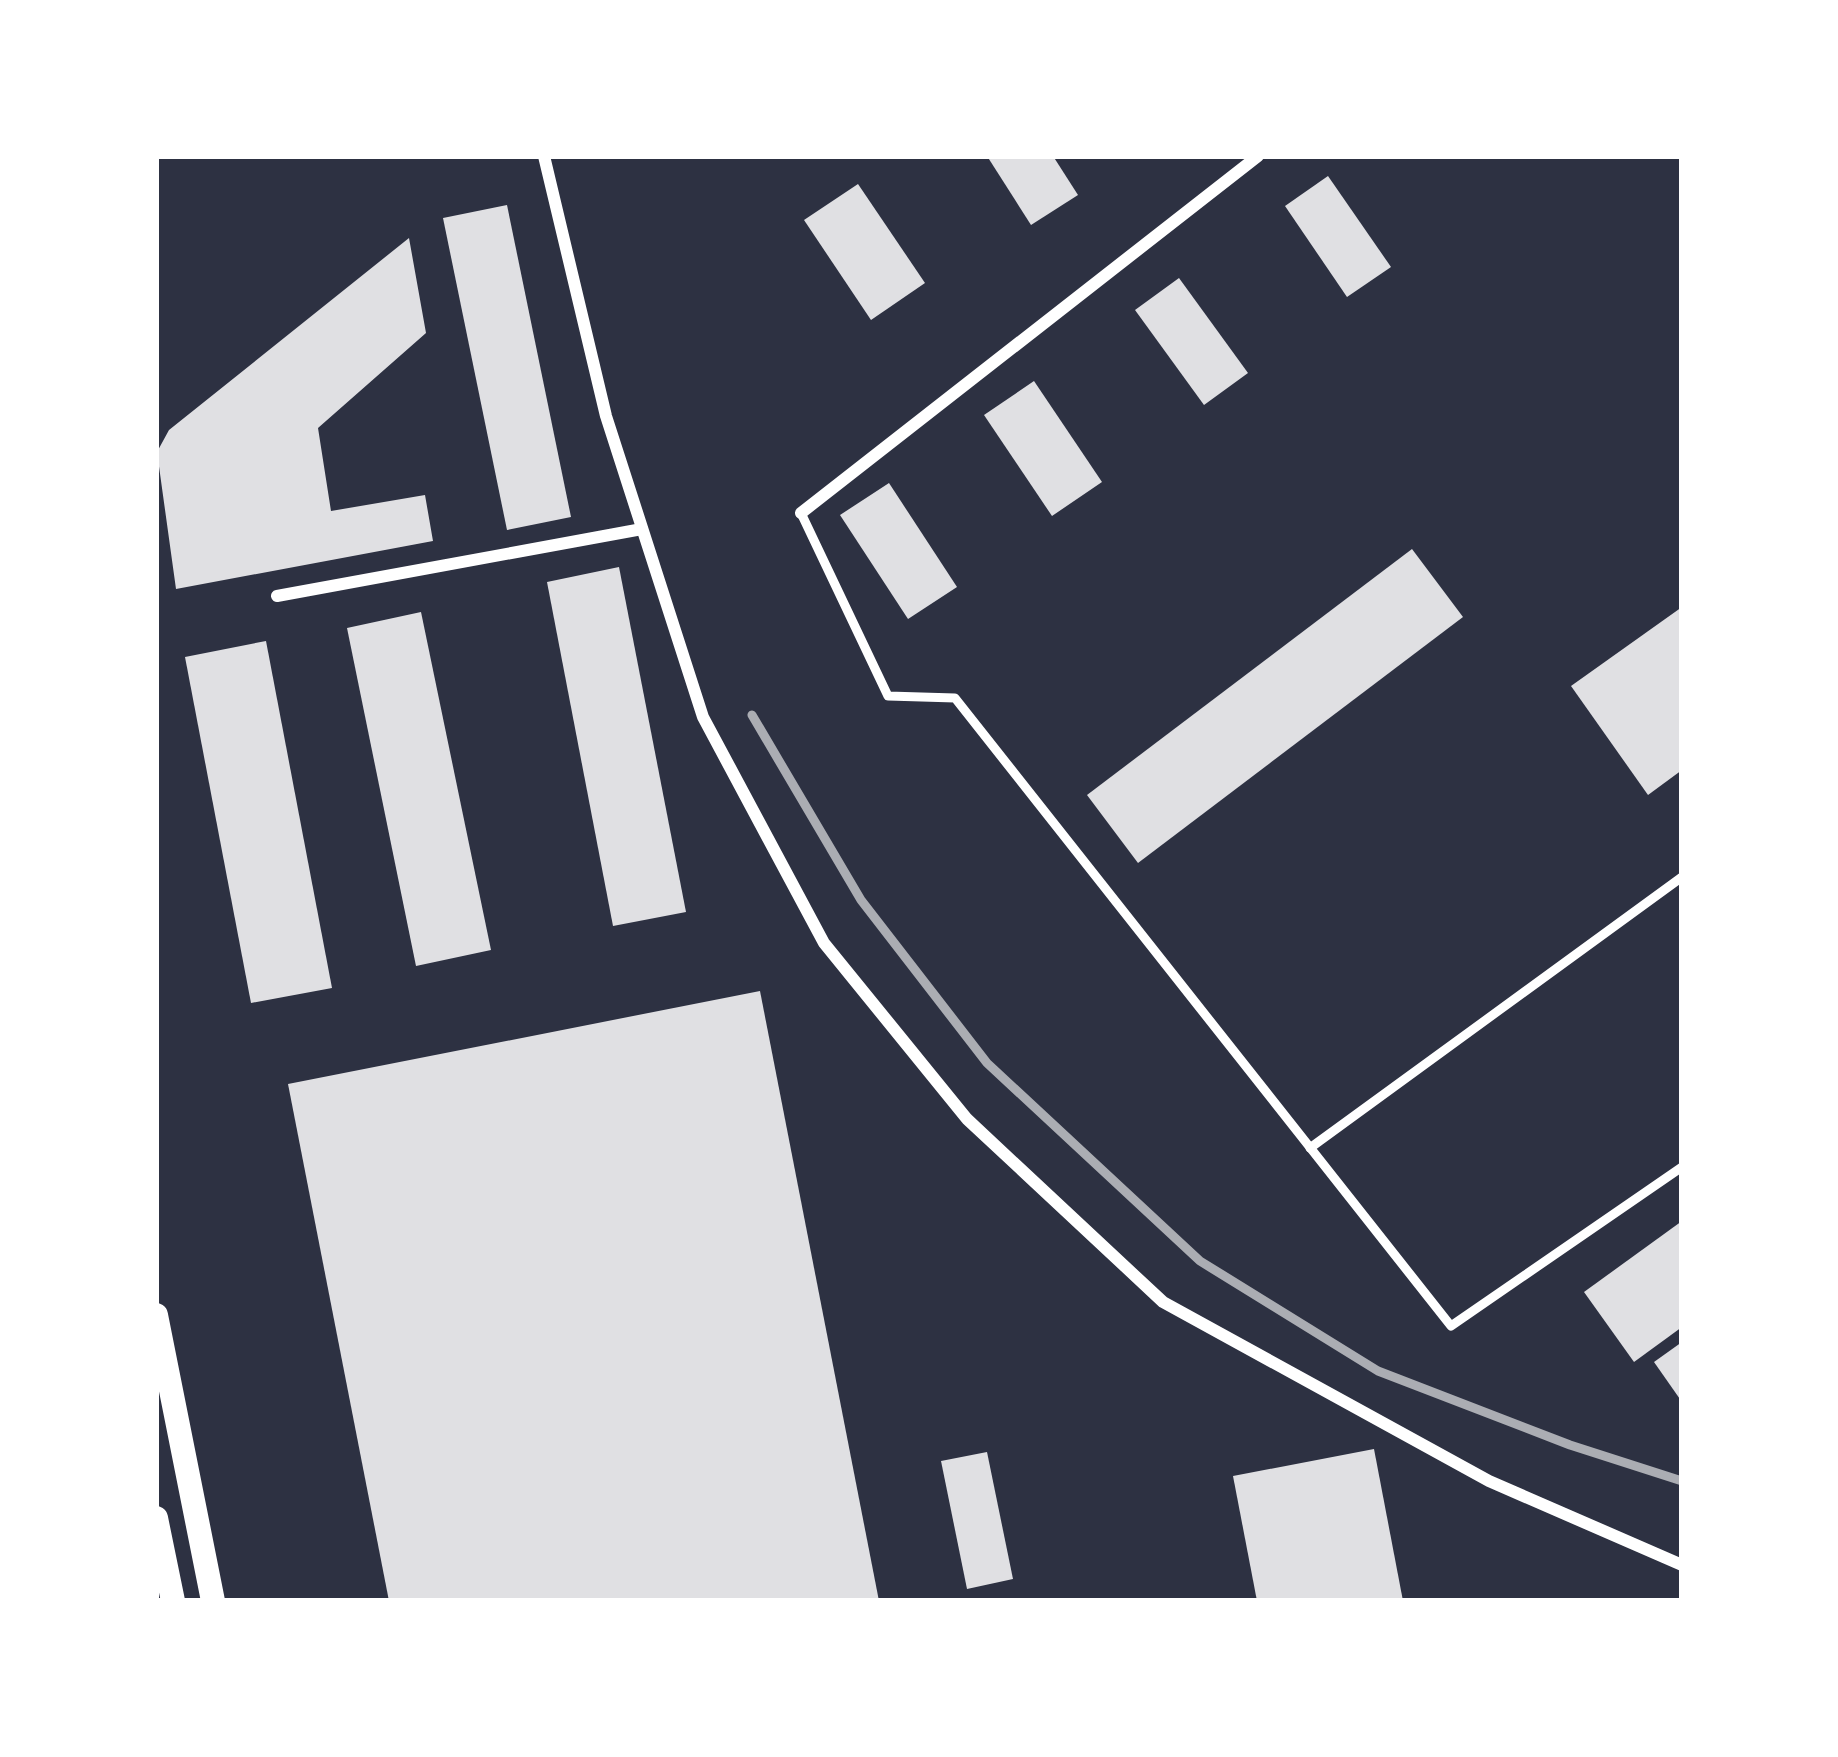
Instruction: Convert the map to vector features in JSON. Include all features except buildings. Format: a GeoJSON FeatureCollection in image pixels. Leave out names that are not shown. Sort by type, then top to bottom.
{"type":"FeatureCollection","features":[{"type":"Feature","properties":{"kind":"main road"},"geometry":{"type":"LineString","coordinates":[[156,1316],[214,1601]]}},
{"type":"Feature","properties":{"kind":"main road"},"geometry":{"type":"LineString","coordinates":[[156,1518],[172,1601]]}},
{"type":"Feature","properties":{"kind":"street"},"geometry":{"type":"LineString","coordinates":[[544,156],[605,416],[703,717],[824,943],[968,1119],[1163,1302],[1490,1481],[1682,1564]]}},
{"type":"Feature","properties":{"kind":"street"},"geometry":{"type":"LineString","coordinates":[[801,513],[1258,156]]}},
{"type":"Feature","properties":{"kind":"street"},"geometry":{"type":"LineString","coordinates":[[277,596],[643,530]]}},
{"type":"Feature","properties":{"kind":"lane"},"geometry":{"type":"LineString","coordinates":[[801,513],[888,696],[955,698],[1451,1326],[1682,1167]]}},
{"type":"Feature","properties":{"kind":"lane"},"geometry":{"type":"LineString","coordinates":[[1310,1148],[1682,877]]}},
{"type":"Feature","properties":{"kind":"railway"},"geometry":{"type":"LineString","coordinates":[[752,715],[861,900],[987,1063],[1200,1261],[1378,1371],[1570,1445],[1682,1481]]}}]}
